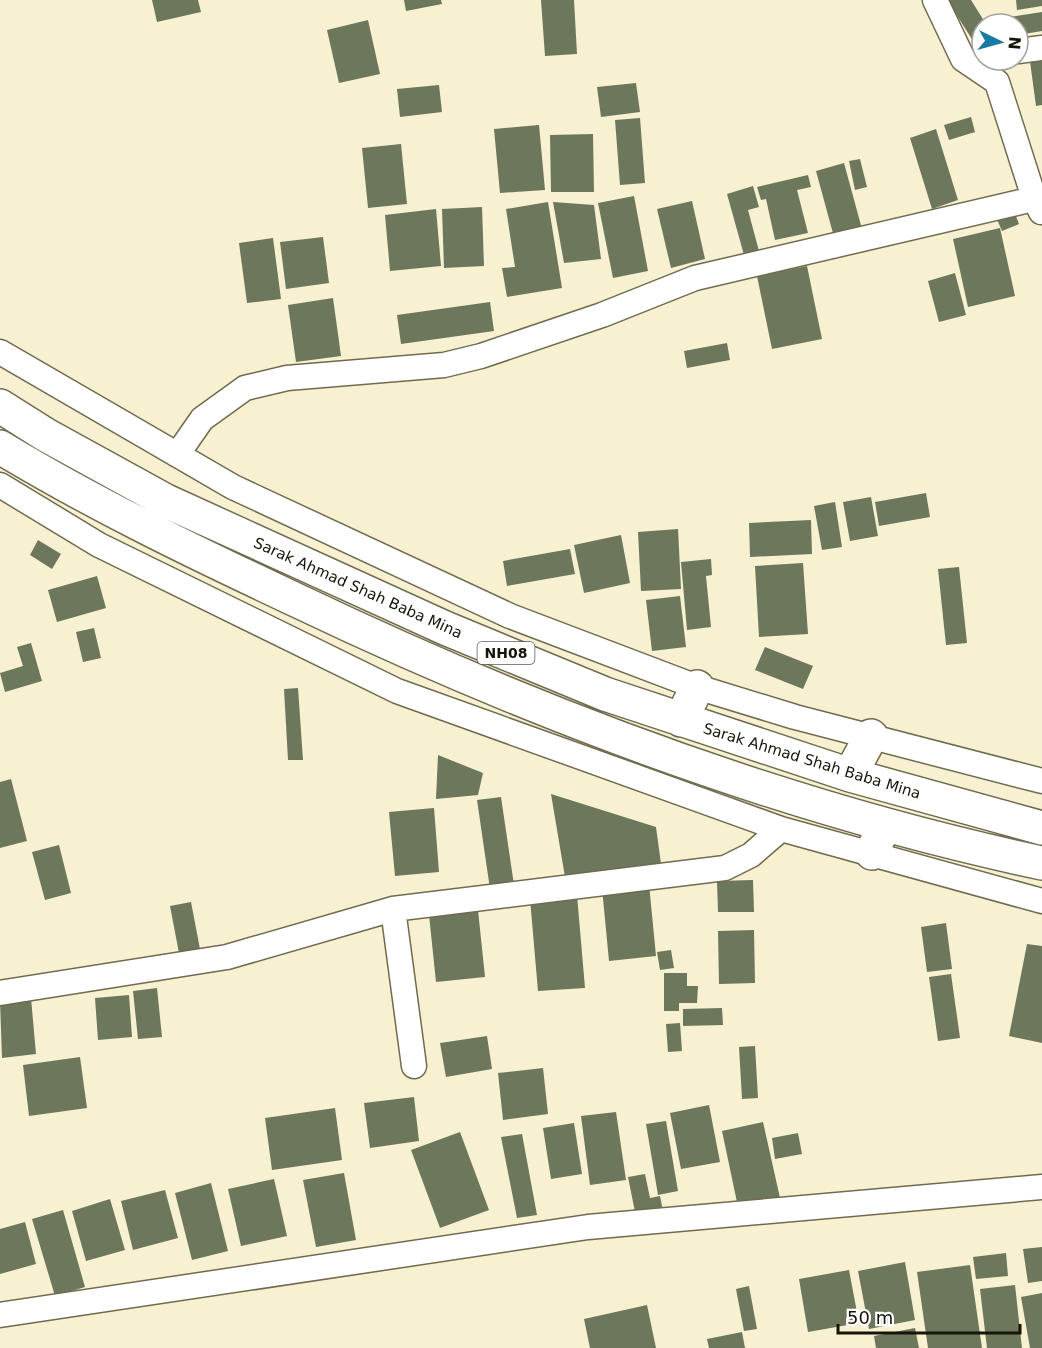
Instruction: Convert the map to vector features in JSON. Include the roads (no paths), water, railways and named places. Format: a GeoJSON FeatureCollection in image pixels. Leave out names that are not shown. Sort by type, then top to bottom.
{"type":"FeatureCollection","features":[{"type":"Feature","properties":{"kind":"highway","name":"Sarak Ahmad Shah Baba Mina"},"geometry":{"type":"LineString","coordinates":[[0,406],[45,435],[177,506],[445,628],[605,694],[850,775],[1042,828]]}},
{"type":"Feature","properties":{"kind":"highway","name":"NH08"},"geometry":{"type":"LineString","coordinates":[[0,447],[149,531],[411,655],[576,723],[720,775],[878,839],[1042,863]]}},
{"type":"Feature","properties":{"kind":"highway"},"geometry":{"type":"LineString","coordinates":[[681,720],[697,687]]}},
{"type":"Feature","properties":{"kind":"highway"},"geometry":{"type":"LineString","coordinates":[[850,775],[871,736]]}},
{"type":"Feature","properties":{"kind":"street"},"geometry":{"type":"LineString","coordinates":[[935,0],[970,52]]}},
{"type":"Feature","properties":{"kind":"street"},"geometry":{"type":"LineString","coordinates":[[177,455],[202,420],[245,388],[287,378],[444,365],[602,315],[695,278],[1039,202],[997,82],[987,72]]}},
{"type":"Feature","properties":{"kind":"street"},"geometry":{"type":"LineString","coordinates":[[0,352],[232,488],[510,616],[697,687],[795,717],[1042,781]]}},
{"type":"Feature","properties":{"kind":"street"},"geometry":{"type":"LineString","coordinates":[[0,485],[99,545],[397,691],[781,829],[878,839],[1042,901]]}},
{"type":"Feature","properties":{"kind":"street"},"geometry":{"type":"LineString","coordinates":[[0,993],[227,957],[393,909],[725,868],[751,855],[781,829]]}},
{"type":"Feature","properties":{"kind":"street"},"geometry":{"type":"LineString","coordinates":[[393,909],[414,1066]]}},
{"type":"Feature","properties":{"kind":"street"},"geometry":{"type":"LineString","coordinates":[[0,1315],[588,1227],[1042,1187]]}}]}
